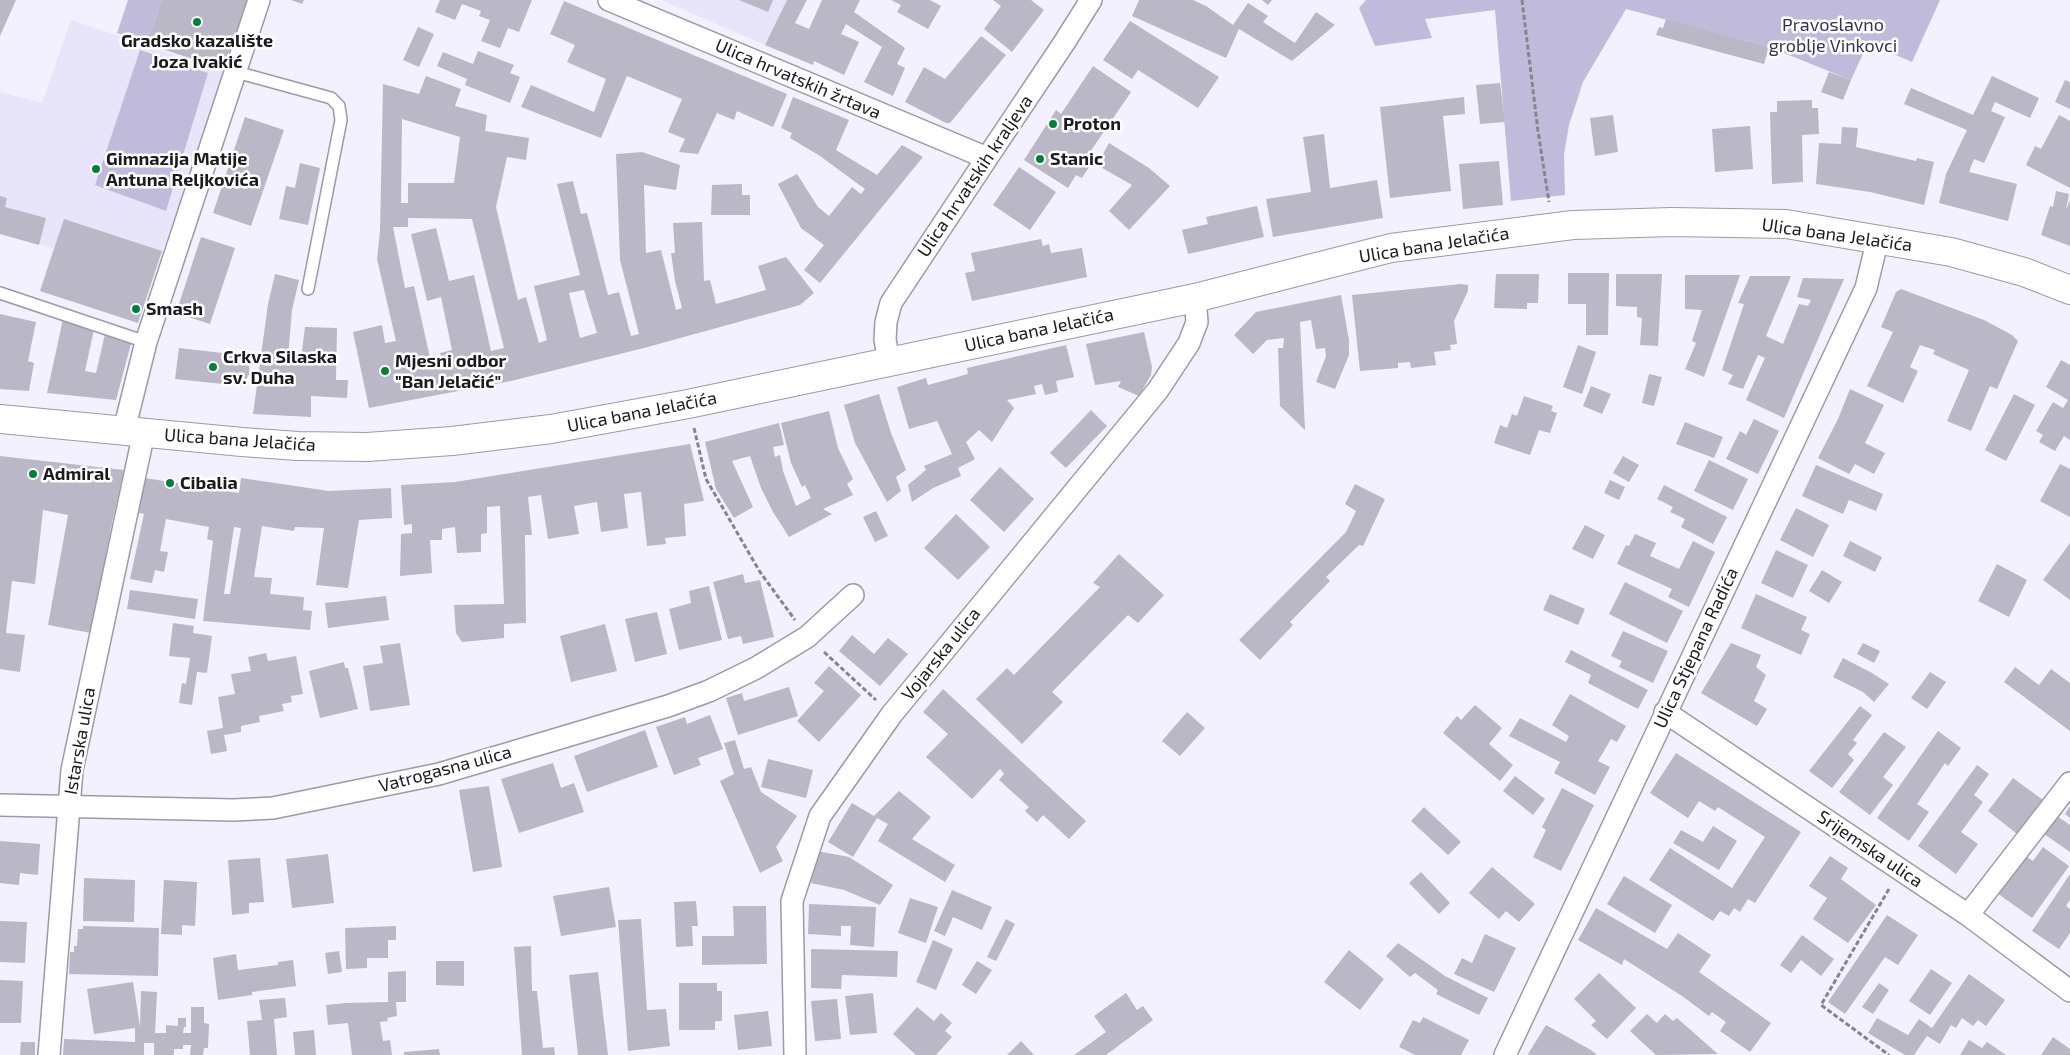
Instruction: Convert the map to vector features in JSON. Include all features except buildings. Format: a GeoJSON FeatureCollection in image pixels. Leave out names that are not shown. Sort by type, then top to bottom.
{"type":"FeatureCollection","features":[{"type":"Feature","properties":{"kind":"main road","name":"Ulica bana Jelačića"},"geometry":{"type":"LineString","coordinates":[[0,419],[251,443],[367,447],[452,441],[551,429],[688,404],[1194,298],[1391,248],[1553,227],[1672,222],[1786,224],[1952,252],[2024,272],[2070,290]]}},
{"type":"Feature","properties":{"kind":"street","name":"Istarska ulica"},"geometry":{"type":"LineString","coordinates":[[49,1055],[72,770],[134,431],[146,342],[259,0]]}},
{"type":"Feature","properties":{"kind":"street","name":"Ulica hrvatskih žrtava"},"geometry":{"type":"LineString","coordinates":[[609,0],[987,158]]}},
{"type":"Feature","properties":{"kind":"street","name":"Ulica hrvatskih kraljeva"},"geometry":{"type":"LineString","coordinates":[[889,361],[885,340],[886,322],[891,303],[1091,0]]}},
{"type":"Feature","properties":{"kind":"street","name":"Ulica Stjepana Radića"},"geometry":{"type":"LineString","coordinates":[[1504,1055],[1866,288],[1878,238]]}},
{"type":"Feature","properties":{"kind":"street","name":"Vojarska ulica"},"geometry":{"type":"LineString","coordinates":[[795,1055],[792,901],[820,816],[892,714],[1158,390],[1189,343],[1197,322],[1194,298]]}},
{"type":"Feature","properties":{"kind":"street","name":"Vatrogasna ulica"},"geometry":{"type":"LineString","coordinates":[[0,805],[69,808],[234,810],[273,808],[439,774],[668,706],[709,691],[756,668],[807,637],[854,595]]}},
{"type":"Feature","properties":{"kind":"street","name":"Srijemska ulica"},"geometry":{"type":"LineString","coordinates":[[1665,712],[1968,915],[2070,991]]}},
{"type":"Feature","properties":{"kind":"street"},"geometry":{"type":"LineString","coordinates":[[1968,915],[2070,783]]}},
{"type":"Feature","properties":{"kind":"lane"},"geometry":{"type":"LineString","coordinates":[[236,72],[331,98],[339,106],[341,120],[308,289]]}},
{"type":"Feature","properties":{"kind":"lane"},"geometry":{"type":"LineString","coordinates":[[0,293],[146,342]]}},
{"type":"Feature","properties":{"kind":"path"},"geometry":{"type":"LineString","coordinates":[[1522,0],[1538,132],[1553,227]]}},
{"type":"Feature","properties":{"kind":"path"},"geometry":{"type":"LineString","coordinates":[[688,404],[706,479],[760,572],[807,637],[892,714]]}},
{"type":"Feature","properties":{"kind":"path"},"geometry":{"type":"LineString","coordinates":[[1889,1055],[1821,1005],[1901,869]]}},
{"type":"Feature","properties":{"kind":"shaded area"},"geometry":{"type":"Polygon","coordinates":[[[661,0],[787,0],[765,45],[661,0]]]}},
{"type":"Feature","properties":{"kind":"shaded area","name":"Gimnazija Matije Antuna Reljkovića"},"geometry":{"type":"Polygon","coordinates":[[[71,20],[227,73],[162,251],[138,323],[40,291],[53,248],[0,234],[0,92],[42,103],[71,20]]]}},
{"type":"Feature","properties":{"kind":"green space"},"geometry":{"type":"Polygon","coordinates":[[[128,0],[162,0],[147,44],[117,33],[128,0]]]}},
{"type":"Feature","properties":{"kind":"green space","name":"Pravoslavno groblje Vinkovci"},"geometry":{"type":"Polygon","coordinates":[[[1366,0],[1940,0],[1912,62],[1868,43],[1851,80],[1769,47],[1626,9],[1583,82],[1569,125],[1564,155],[1565,195],[1511,201],[1495,10],[1425,19],[1432,38],[1375,46],[1359,8],[1366,0]]]}},
{"type":"Feature","properties":{"kind":"green space"},"geometry":{"type":"Polygon","coordinates":[[[140,50],[208,73],[166,211],[95,185],[140,50]]]}},
{"type":"Feature","properties":{"kind":"place","name":"Gradsko kazalište Joza Ivakić"},"geometry":{"type":"Point","coordinates":[197,22]}},
{"type":"Feature","properties":{"kind":"place","name":"Proton"},"geometry":{"type":"Point","coordinates":[1053,124]}},
{"type":"Feature","properties":{"kind":"place","name":"Stanic"},"geometry":{"type":"Point","coordinates":[1040,159]}},
{"type":"Feature","properties":{"kind":"place","name":"Gimnazija Matije Antuna Reljkovića"},"geometry":{"type":"Point","coordinates":[96,169]}},
{"type":"Feature","properties":{"kind":"place","name":"Smash"},"geometry":{"type":"Point","coordinates":[136,309]}},
{"type":"Feature","properties":{"kind":"place","name":"Crkva Silaska sv. Duha"},"geometry":{"type":"Point","coordinates":[213,367]}},
{"type":"Feature","properties":{"kind":"place","name":"Mjesni odbor \"Ban Jelačić\""},"geometry":{"type":"Point","coordinates":[385,371]}},
{"type":"Feature","properties":{"kind":"place","name":"Admiral"},"geometry":{"type":"Point","coordinates":[33,474]}},
{"type":"Feature","properties":{"kind":"place","name":"Cibalia"},"geometry":{"type":"Point","coordinates":[170,483]}}]}
